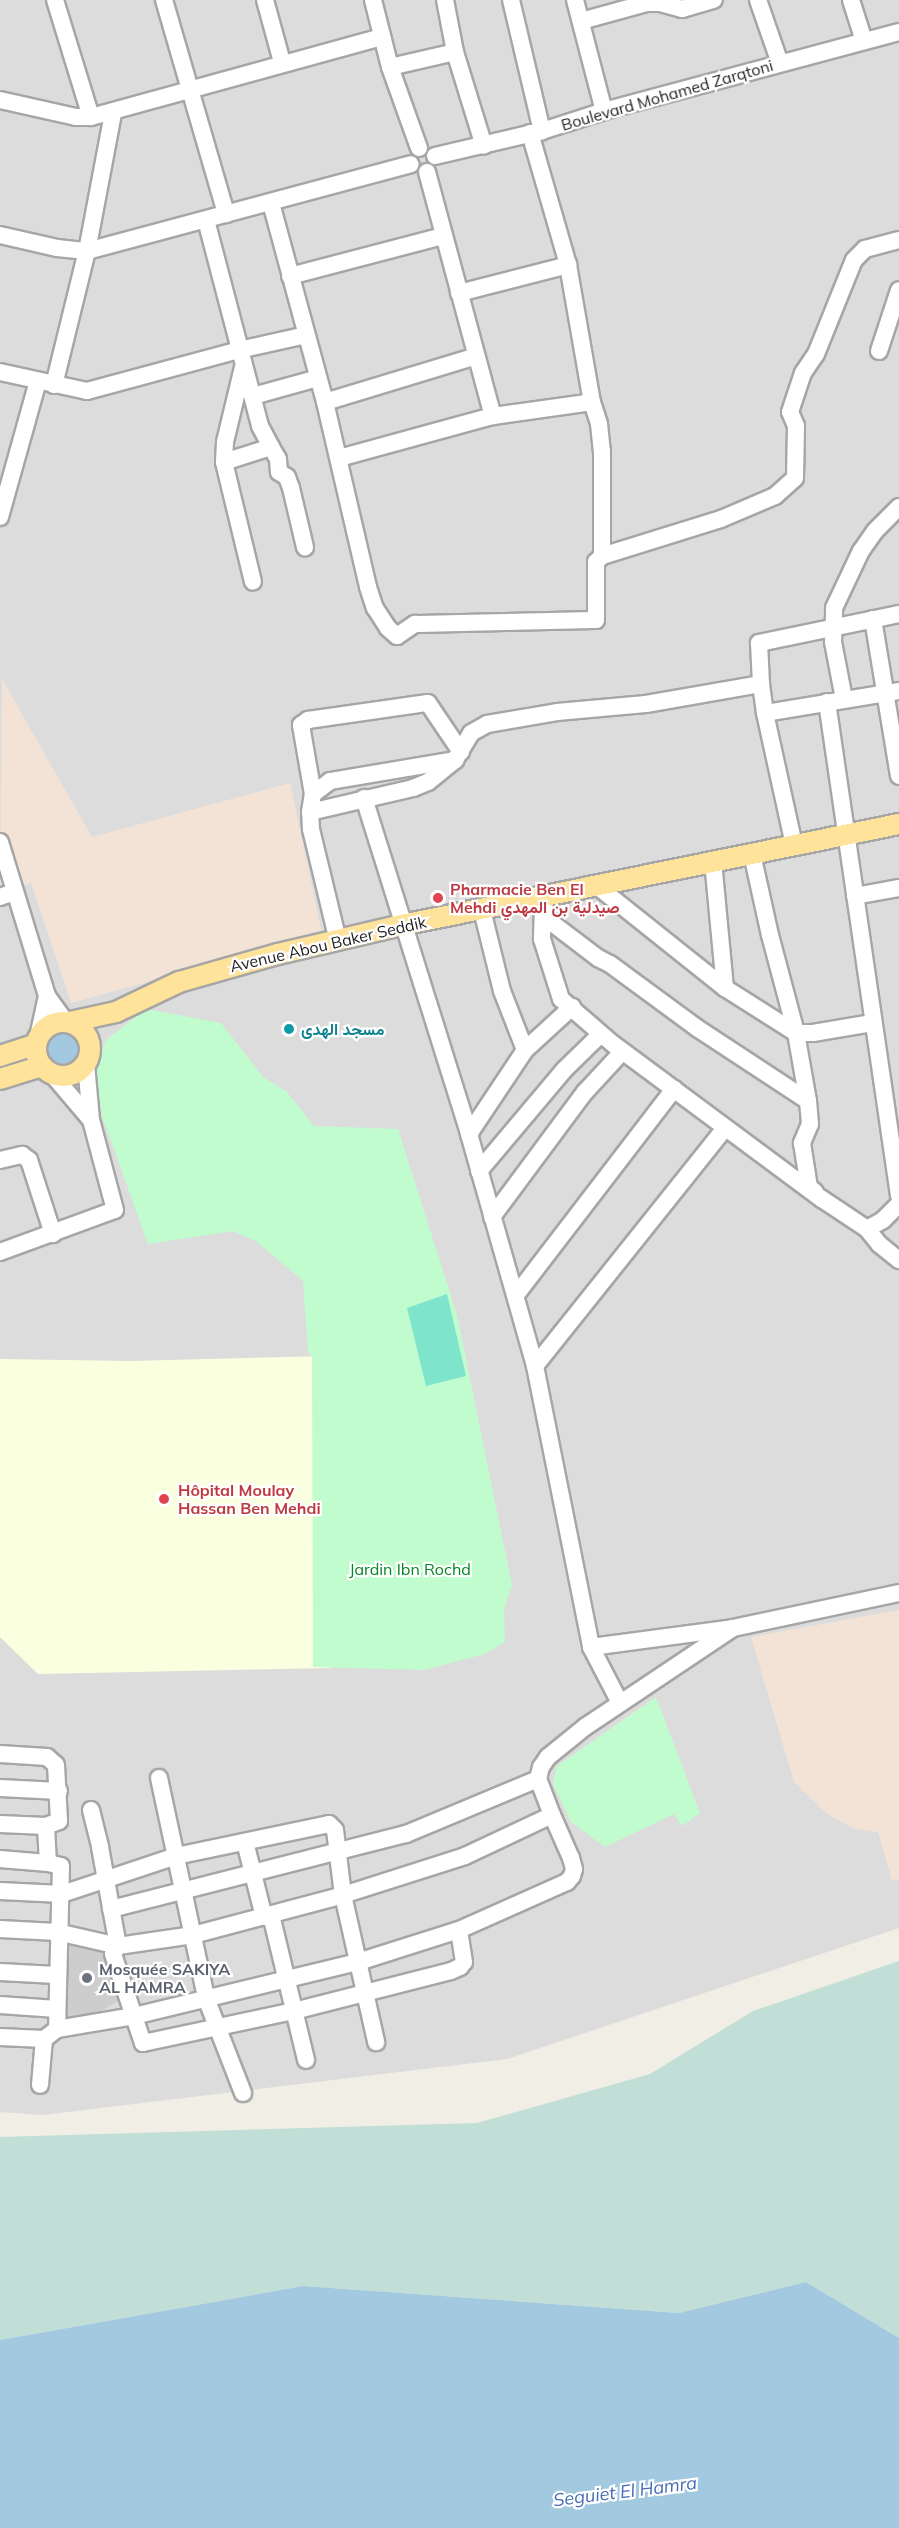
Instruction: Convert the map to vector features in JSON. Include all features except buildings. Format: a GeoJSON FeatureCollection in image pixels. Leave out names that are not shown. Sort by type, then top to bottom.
{"type":"FeatureCollection","features":[{"type":"Feature","properties":{"kind":"main road","name":"Avenue Abou Baker Seddik"},"geometry":{"type":"LineString","coordinates":[[67,1022],[116,1012],[203,974],[402,925],[482,910],[541,903],[597,886],[899,824]]}},
{"type":"Feature","properties":{"kind":"main road"},"geometry":{"type":"LineString","coordinates":[[0,1079],[47,1070],[74,1073],[88,1058],[116,1012]]}},
{"type":"Feature","properties":{"kind":"main road"},"geometry":{"type":"LineString","coordinates":[[0,1056],[37,1040],[49,1025],[67,1022],[83,1030],[90,1045],[88,1058]]}},
{"type":"Feature","properties":{"kind":"main road"},"geometry":{"type":"LineString","coordinates":[[37,1040],[38,1059],[47,1070]]}},
{"type":"Feature","properties":{"kind":"street"},"geometry":{"type":"LineString","coordinates":[[55,0],[91,117]]}},
{"type":"Feature","properties":{"kind":"street"},"geometry":{"type":"LineString","coordinates":[[164,0],[226,214]]}},
{"type":"Feature","properties":{"kind":"street"},"geometry":{"type":"LineString","coordinates":[[265,0],[282,62]]}},
{"type":"Feature","properties":{"kind":"street"},"geometry":{"type":"LineString","coordinates":[[373,0],[390,67],[419,148]]}},
{"type":"Feature","properties":{"kind":"street"},"geometry":{"type":"LineString","coordinates":[[445,0],[455,52],[484,146]]}},
{"type":"Feature","properties":{"kind":"street"},"geometry":{"type":"LineString","coordinates":[[511,0],[536,132],[568,265],[592,402],[599,424],[602,451],[602,556]]}},
{"type":"Feature","properties":{"kind":"street"},"geometry":{"type":"LineString","coordinates":[[574,0],[604,111]]}},
{"type":"Feature","properties":{"kind":"street"},"geometry":{"type":"LineString","coordinates":[[581,21],[647,3],[682,9],[714,0]]}},
{"type":"Feature","properties":{"kind":"street"},"geometry":{"type":"LineString","coordinates":[[758,0],[780,63]]}},
{"type":"Feature","properties":{"kind":"street"},"geometry":{"type":"LineString","coordinates":[[851,0],[864,41]]}},
{"type":"Feature","properties":{"kind":"street","name":"Boulevard Mohamed Zarqtoni"},"geometry":{"type":"LineString","coordinates":[[435,156],[484,146],[604,111],[899,32]]}},
{"type":"Feature","properties":{"kind":"street"},"geometry":{"type":"LineString","coordinates":[[0,100],[75,117],[91,117],[113,113],[188,88],[282,62],[382,37]]}},
{"type":"Feature","properties":{"kind":"street"},"geometry":{"type":"LineString","coordinates":[[390,67],[455,52]]}},
{"type":"Feature","properties":{"kind":"street"},"geometry":{"type":"LineString","coordinates":[[54,385],[87,251],[113,113]]}},
{"type":"Feature","properties":{"kind":"street"},"geometry":{"type":"LineString","coordinates":[[419,148],[429,149],[435,156],[434,166],[427,172],[417,172],[411,164],[411,154],[419,148]]}},
{"type":"Feature","properties":{"kind":"street"},"geometry":{"type":"LineString","coordinates":[[0,235],[57,248],[87,251],[411,164]]}},
{"type":"Feature","properties":{"kind":"street"},"geometry":{"type":"LineString","coordinates":[[427,172],[442,236],[493,416]]}},
{"type":"Feature","properties":{"kind":"street"},"geometry":{"type":"LineString","coordinates":[[272,203],[325,402],[375,608],[381,620],[397,636],[415,624],[596,620],[596,562],[602,556],[721,519],[775,496],[795,478],[796,426],[790,412],[803,373],[816,354],[854,260],[865,249],[899,240]]}},
{"type":"Feature","properties":{"kind":"street"},"geometry":{"type":"LineString","coordinates":[[206,220],[260,426],[278,459],[279,472],[287,477],[305,547]]}},
{"type":"Feature","properties":{"kind":"street"},"geometry":{"type":"LineString","coordinates":[[290,276],[442,236]]}},
{"type":"Feature","properties":{"kind":"street"},"geometry":{"type":"LineString","coordinates":[[459,293],[568,265]]}},
{"type":"Feature","properties":{"kind":"street"},"geometry":{"type":"LineString","coordinates":[[879,351],[899,290]]}},
{"type":"Feature","properties":{"kind":"street"},"geometry":{"type":"LineString","coordinates":[[0,372],[75,390],[100,389],[241,358],[306,335]]}},
{"type":"Feature","properties":{"kind":"street"},"geometry":{"type":"LineString","coordinates":[[325,402],[476,356]]}},
{"type":"Feature","properties":{"kind":"street"},"geometry":{"type":"LineString","coordinates":[[241,358],[225,442],[224,462],[253,582]]}},
{"type":"Feature","properties":{"kind":"street"},"geometry":{"type":"LineString","coordinates":[[253,396],[318,378]]}},
{"type":"Feature","properties":{"kind":"street"},"geometry":{"type":"LineString","coordinates":[[2,514],[38,381]]}},
{"type":"Feature","properties":{"kind":"street"},"geometry":{"type":"LineString","coordinates":[[339,458],[493,416],[592,402]]}},
{"type":"Feature","properties":{"kind":"street"},"geometry":{"type":"LineString","coordinates":[[224,462],[271,447]]}},
{"type":"Feature","properties":{"kind":"street"},"geometry":{"type":"LineString","coordinates":[[899,507],[875,531],[861,551],[838,599],[832,628],[835,701],[846,835],[899,1196]]}},
{"type":"Feature","properties":{"kind":"street"},"geometry":{"type":"LineString","coordinates":[[794,845],[765,713],[759,643],[899,614]]}},
{"type":"Feature","properties":{"kind":"street"},"geometry":{"type":"LineString","coordinates":[[873,619],[891,692],[899,776]]}},
{"type":"Feature","properties":{"kind":"street"},"geometry":{"type":"LineString","coordinates":[[310,812],[413,788],[433,778],[458,756],[471,733],[488,724],[557,712],[646,704],[761,684]]}},
{"type":"Feature","properties":{"kind":"street"},"geometry":{"type":"LineString","coordinates":[[765,713],[891,692]]}},
{"type":"Feature","properties":{"kind":"street"},"geometry":{"type":"LineString","coordinates":[[338,941],[311,829],[310,812],[313,794],[301,725],[308,720],[428,703],[458,756]]}},
{"type":"Feature","properties":{"kind":"street"},"geometry":{"type":"LineString","coordinates":[[313,794],[330,781],[458,756]]}},
{"type":"Feature","properties":{"kind":"street"},"geometry":{"type":"LineString","coordinates":[[364,798],[469,1134],[535,1366],[591,1647],[620,1703]]}},
{"type":"Feature","properties":{"kind":"street"},"geometry":{"type":"LineString","coordinates":[[0,842],[7,894],[47,996],[67,1022]]}},
{"type":"Feature","properties":{"kind":"street"},"geometry":{"type":"LineString","coordinates":[[752,854],[770,935],[796,1033],[808,1101],[810,1124],[802,1143],[809,1187],[822,1198]]}},
{"type":"Feature","properties":{"kind":"street"},"geometry":{"type":"LineString","coordinates":[[713,861],[725,988]]}},
{"type":"Feature","properties":{"kind":"street"},"geometry":{"type":"LineString","coordinates":[[597,886],[725,988],[796,1033],[813,1033],[872,1023]]}},
{"type":"Feature","properties":{"kind":"street"},"geometry":{"type":"LineString","coordinates":[[855,896],[899,888]]}},
{"type":"Feature","properties":{"kind":"street"},"geometry":{"type":"LineString","coordinates":[[541,903],[552,922],[598,958],[610,964],[697,1028],[808,1101]]}},
{"type":"Feature","properties":{"kind":"street"},"geometry":{"type":"LineString","coordinates":[[541,903],[542,939],[561,999],[622,1052],[822,1198],[867,1228],[879,1244],[899,1260]]}},
{"type":"Feature","properties":{"kind":"street"},"geometry":{"type":"LineString","coordinates":[[482,910],[502,991],[525,1050]]}},
{"type":"Feature","properties":{"kind":"street"},"geometry":{"type":"LineString","coordinates":[[37,1040],[47,996]]}},
{"type":"Feature","properties":{"kind":"street"},"geometry":{"type":"LineString","coordinates":[[469,1134],[525,1050],[572,1007]]}},
{"type":"Feature","properties":{"kind":"street"},"geometry":{"type":"LineString","coordinates":[[479,1171],[565,1069],[600,1035]]}},
{"type":"Feature","properties":{"kind":"street"},"geometry":{"type":"LineString","coordinates":[[492,1217],[585,1092],[622,1052]]}},
{"type":"Feature","properties":{"kind":"street"},"geometry":{"type":"LineString","coordinates":[[0,1252],[115,1210],[91,1120],[88,1058]]}},
{"type":"Feature","properties":{"kind":"street"},"geometry":{"type":"LineString","coordinates":[[47,1070],[91,1120]]}},
{"type":"Feature","properties":{"kind":"street"},"geometry":{"type":"LineString","coordinates":[[516,1295],[674,1089]]}},
{"type":"Feature","properties":{"kind":"street"},"geometry":{"type":"LineString","coordinates":[[535,1366],[725,1128]]}},
{"type":"Feature","properties":{"kind":"street"},"geometry":{"type":"LineString","coordinates":[[0,1160],[22,1155],[29,1160],[53,1234]]}},
{"type":"Feature","properties":{"kind":"street"},"geometry":{"type":"LineString","coordinates":[[867,1228],[883,1220],[899,1204]]}},
{"type":"Feature","properties":{"kind":"street"},"geometry":{"type":"LineString","coordinates":[[591,1647],[734,1628],[899,1593]]}},
{"type":"Feature","properties":{"kind":"street"},"geometry":{"type":"LineString","coordinates":[[0,2037],[50,2034],[358,1962],[459,1930],[567,1882],[574,1869],[538,1779],[541,1767],[548,1757],[585,1727],[734,1628]]}},
{"type":"Feature","properties":{"kind":"street"},"geometry":{"type":"LineString","coordinates":[[0,1754],[52,1759],[56,1764],[59,1791],[59,1821],[46,1826],[0,1824]]}},
{"type":"Feature","properties":{"kind":"street"},"geometry":{"type":"LineString","coordinates":[[159,1778],[185,1891],[206,1998],[216,2029],[243,2093]]}},
{"type":"Feature","properties":{"kind":"street"},"geometry":{"type":"LineString","coordinates":[[111,1909],[253,1875],[338,1850],[406,1834],[538,1779]]}},
{"type":"Feature","properties":{"kind":"street"},"geometry":{"type":"LineString","coordinates":[[0,1788],[59,1791]]}},
{"type":"Feature","properties":{"kind":"street"},"geometry":{"type":"LineString","coordinates":[[91,1810],[118,1946],[113,1954],[143,2043],[216,2029],[366,1994],[460,1967],[464,1962],[459,1930]]}},
{"type":"Feature","properties":{"kind":"street"},"geometry":{"type":"LineString","coordinates":[[0,1929],[60,1934],[118,1946],[193,1935],[343,1895],[465,1856],[552,1815]]}},
{"type":"Feature","properties":{"kind":"street"},"geometry":{"type":"LineString","coordinates":[[0,1891],[62,1894],[177,1856],[329,1824],[335,1830],[343,1895],[376,2042]]}},
{"type":"Feature","properties":{"kind":"street"},"geometry":{"type":"LineString","coordinates":[[46,1826],[48,1863]]}},
{"type":"Feature","properties":{"kind":"street"},"geometry":{"type":"LineString","coordinates":[[245,1842],[253,1875],[286,1978],[306,2060]]}},
{"type":"Feature","properties":{"kind":"street"},"geometry":{"type":"LineString","coordinates":[[0,1859],[61,1866],[62,1894],[56,1975],[57,2010],[40,2085]]}},
{"type":"Feature","properties":{"kind":"street"},"geometry":{"type":"LineString","coordinates":[[0,1972],[56,1975]]}},
{"type":"Feature","properties":{"kind":"street"},"geometry":{"type":"LineString","coordinates":[[0,2005],[57,2010]]}},
{"type":"Feature","properties":{"kind":"shaded area"},"geometry":{"type":"Polygon","coordinates":[[[0,0],[899,0],[899,1928],[507,2059],[43,2115],[0,2112],[0,0]]]}},
{"type":"Feature","properties":{"kind":"shaded area"},"geometry":{"type":"Polygon","coordinates":[[[2,679],[92,837],[290,783],[322,934],[71,1003],[31,883],[0,893],[2,679]]]}},
{"type":"Feature","properties":{"kind":"shaded area","name":"Hôpital Moulay Hassan Ben Mehdi"},"geometry":{"type":"Polygon","coordinates":[[[326,1356],[331,1668],[38,1674],[0,1637],[0,1359],[131,1361],[326,1356]]]}},
{"type":"Feature","properties":{"kind":"shaded area"},"geometry":{"type":"Polygon","coordinates":[[[899,1610],[899,1879],[892,1880],[878,1832],[855,1829],[827,1814],[794,1782],[751,1637],[899,1610]]]}},
{"type":"Feature","properties":{"kind":"shaded area","name":"Mosquée SAKIYA AL HAMRA"},"geometry":{"type":"Polygon","coordinates":[[[66,1944],[101,1951],[122,1984],[114,1989],[120,2000],[80,2023],[69,2019],[59,2003],[66,1944]]]}},
{"type":"Feature","properties":{"kind":"shaded area"},"geometry":{"type":"Polygon","coordinates":[[[899,1961],[899,2338],[806,2282],[679,2313],[303,2286],[0,2340],[0,2137],[477,2123],[650,2074],[753,2011],[899,1961]]]}},
{"type":"Feature","properties":{"kind":"green space","name":"Jardin Ibn Rochd"},"geometry":{"type":"Polygon","coordinates":[[[146,1009],[221,1023],[263,1077],[287,1092],[314,1126],[398,1129],[457,1315],[512,1585],[504,1609],[505,1642],[485,1654],[424,1670],[313,1667],[312,1356],[308,1352],[303,1281],[257,1242],[233,1231],[148,1244],[102,1116],[96,1071],[106,1040],[146,1009]]]}},
{"type":"Feature","properties":{"kind":"green space"},"geometry":{"type":"Polygon","coordinates":[[[447,1294],[466,1376],[426,1386],[407,1308],[447,1294]]]}},
{"type":"Feature","properties":{"kind":"green space"},"geometry":{"type":"Polygon","coordinates":[[[656,1697],[700,1813],[682,1826],[674,1814],[605,1847],[571,1822],[553,1784],[557,1766],[656,1697]]]}},
{"type":"Feature","properties":{"kind":"water"},"geometry":{"type":"Polygon","coordinates":[[[64,1028],[78,1034],[84,1048],[78,1062],[64,1068],[50,1062],[44,1048],[50,1034],[64,1028]]]}},
{"type":"Feature","properties":{"kind":"water","name":"Seguiet El Hamra"},"geometry":{"type":"Polygon","coordinates":[[[806,2282],[899,2338],[899,2528],[0,2528],[0,2340],[303,2286],[679,2313],[806,2282]]]}},
{"type":"Feature","properties":{"kind":"place","name":"Pharmacie Ben El Mehdi صيدلية بن المهدي"},"geometry":{"type":"Point","coordinates":[438,898]}},
{"type":"Feature","properties":{"kind":"place","name":"مسجد الهدى"},"geometry":{"type":"Point","coordinates":[289,1029]}},
{"type":"Feature","properties":{"kind":"place","name":"Hôpital Moulay Hassan Ben Mehdi"},"geometry":{"type":"Point","coordinates":[164,1499]}},
{"type":"Feature","properties":{"kind":"place","name":"Mosquée SAKIYA AL HAMRA"},"geometry":{"type":"Point","coordinates":[87,1978]}}]}
